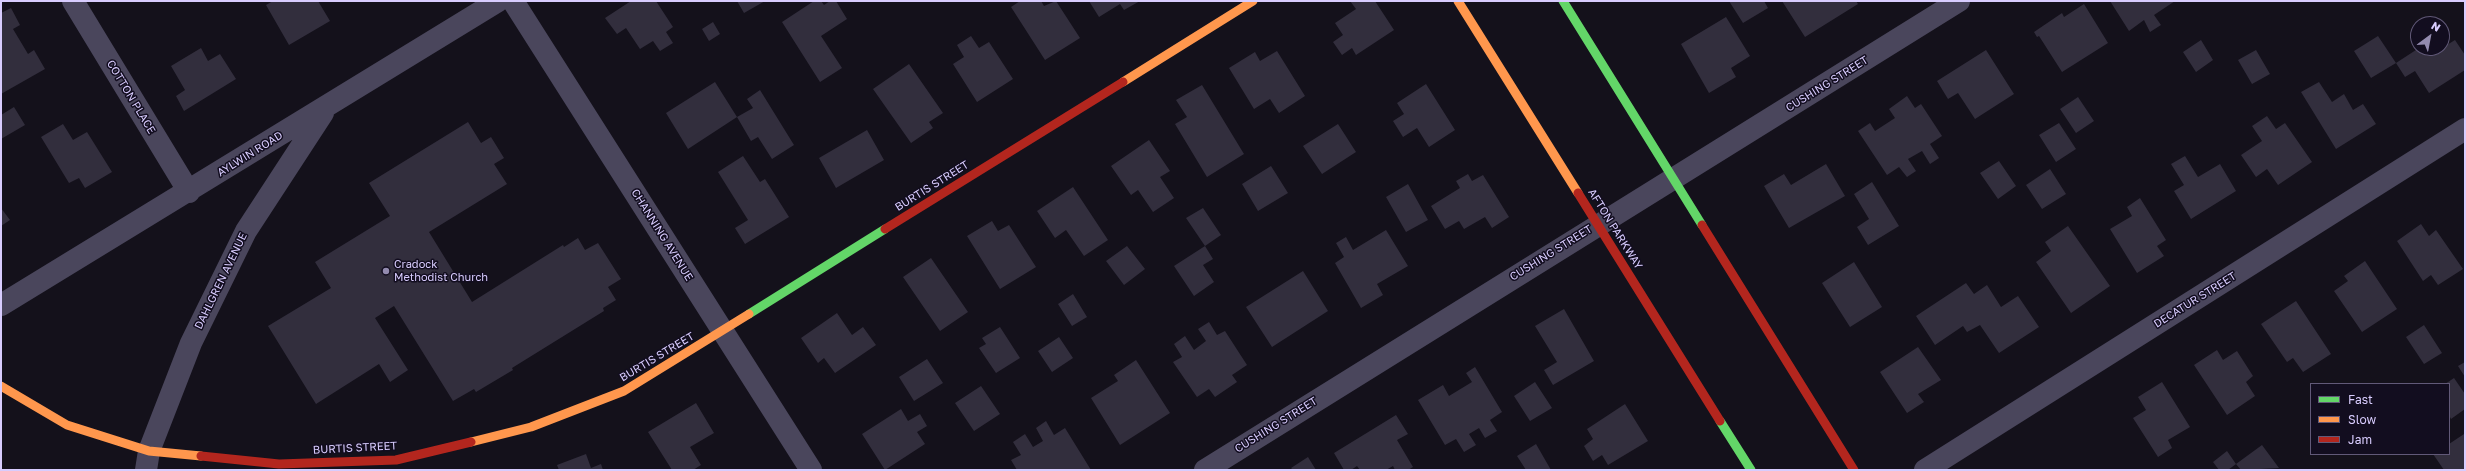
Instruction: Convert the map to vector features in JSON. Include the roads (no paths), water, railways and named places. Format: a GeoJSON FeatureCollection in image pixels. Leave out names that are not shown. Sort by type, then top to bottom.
{"type":"FeatureCollection","features":[{"type":"Feature","properties":{"kind":"street","name":"COTTON PLACE"},"geometry":{"type":"LineString","coordinates":[[73,1],[189,192]]}},
{"type":"Feature","properties":{"kind":"street","name":"AYLWIN ROAD"},"geometry":{"type":"LineString","coordinates":[[1,305],[189,192],[498,1]]}},
{"type":"Feature","properties":{"kind":"street","name":"CHANNING AVENUE"},"geometry":{"type":"LineString","coordinates":[[513,1],[811,470]]}},
{"type":"Feature","properties":{"kind":"street","name":"BURTIS STREET"},"geometry":{"type":"LineString","coordinates":[[1,386],[67,425],[148,460],[279,464],[396,460],[531,427],[624,391],[1253,1]]}},
{"type":"Feature","properties":{"kind":"street","name":"AFTON PARKWAY"},"geometry":{"type":"LineString","coordinates":[[1458,1],[1751,470]]}},
{"type":"Feature","properties":{"kind":"street"},"geometry":{"type":"LineString","coordinates":[[1563,1],[1854,470]]}},
{"type":"Feature","properties":{"kind":"street","name":"CUSHING STREET"},"geometry":{"type":"LineString","coordinates":[[1205,470],[1598,224],[1674,180],[1959,1]]}},
{"type":"Feature","properties":{"kind":"street","name":"DAHLGREN AVENUE"},"geometry":{"type":"LineString","coordinates":[[148,460],[191,343],[246,231],[327,107]]}},
{"type":"Feature","properties":{"kind":"street","name":"DECATUR STREET"},"geometry":{"type":"LineString","coordinates":[[1925,470],[2465,129]]}},
{"type":"Feature","properties":{"kind":"place","name":"Cradock Methodist Church"},"geometry":{"type":"Point","coordinates":[386,271]}}]}
